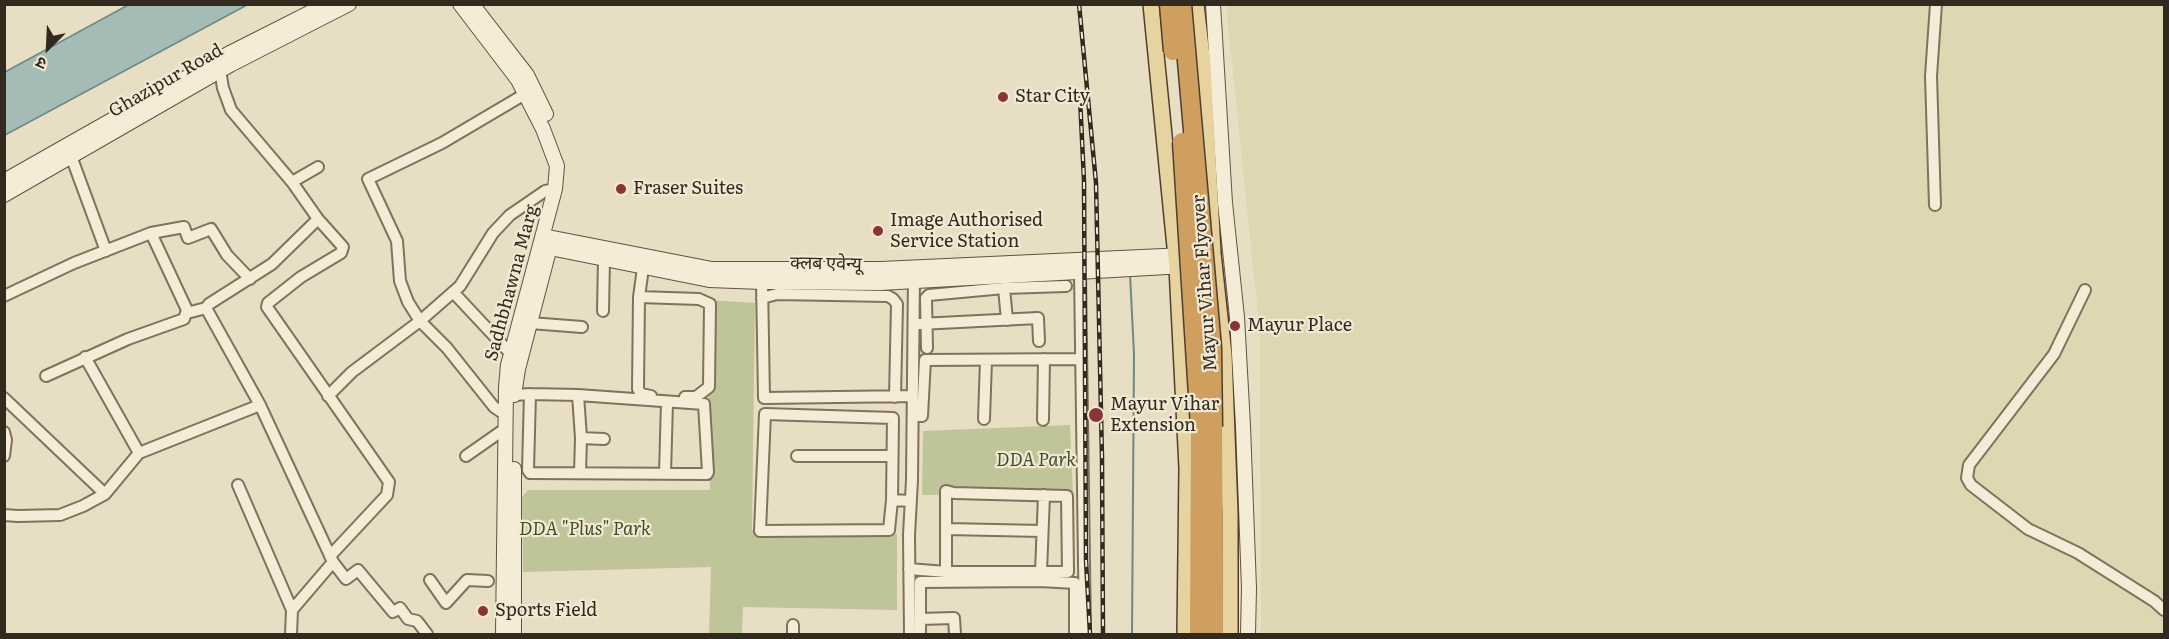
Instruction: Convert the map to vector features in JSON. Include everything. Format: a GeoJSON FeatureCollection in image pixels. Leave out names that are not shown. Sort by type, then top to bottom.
{"type":"FeatureCollection","features":[{"type":"Feature","properties":{"kind":"highway","name":"Mayur Vihar Flyover"},"geometry":{"type":"LineString","coordinates":[[1169,4],[1180,118],[1200,427],[1199,634]]}},
{"type":"Feature","properties":{"kind":"highway","name":"Mayur Vihar Flyover"},"geometry":{"type":"LineString","coordinates":[[1182,4],[1212,348],[1214,634]]}},
{"type":"Feature","properties":{"kind":"main road"},"geometry":{"type":"LineString","coordinates":[[1152,4],[1176,261],[1187,468],[1185,634]]}},
{"type":"Feature","properties":{"kind":"main road"},"geometry":{"type":"LineString","coordinates":[[1196,4],[1210,66],[1214,258],[1224,355],[1230,513],[1230,634]]}},
{"type":"Feature","properties":{"kind":"main road"},"geometry":{"type":"LineString","coordinates":[[1181,359],[1188,346],[1199,340],[1211,343],[1224,355]]}},
{"type":"Feature","properties":{"kind":"street","name":"Ghazipur Road"},"geometry":{"type":"LineString","coordinates":[[4,181],[228,54],[327,4]]}},
{"type":"Feature","properties":{"kind":"street","name":"Ghazipur Road"},"geometry":{"type":"LineString","coordinates":[[4,195],[220,70],[349,4]]}},
{"type":"Feature","properties":{"kind":"street","name":"Sadhbhawna Marg"},"geometry":{"type":"LineString","coordinates":[[460,4],[518,80],[543,129],[557,166],[546,242],[514,395],[514,634]]}},
{"type":"Feature","properties":{"kind":"street","name":"Sadhbhawna Marg"},"geometry":{"type":"LineString","coordinates":[[472,4],[526,75],[555,134],[566,164],[563,190],[511,354],[506,387],[503,634]]}},
{"type":"Feature","properties":{"kind":"street"},"geometry":{"type":"LineString","coordinates":[[1213,4],[1210,66],[1242,404],[1250,588],[1248,634]]}},
{"type":"Feature","properties":{"kind":"street"},"geometry":{"type":"LineString","coordinates":[[1935,205],[1931,76],[1936,4]]}},
{"type":"Feature","properties":{"kind":"street"},"geometry":{"type":"LineString","coordinates":[[220,70],[223,88],[231,110],[292,182],[318,219],[342,245],[343,249],[301,277],[268,303],[267,307],[389,482],[387,495],[331,559],[291,610]]}},
{"type":"Feature","properties":{"kind":"street"},"geometry":{"type":"LineString","coordinates":[[466,456],[506,421],[447,348],[420,321],[408,302],[400,281],[397,241],[368,179],[442,143],[525,94]]}},
{"type":"Feature","properties":{"kind":"street"},"geometry":{"type":"LineString","coordinates":[[71,156],[106,251]]}},
{"type":"Feature","properties":{"kind":"street"},"geometry":{"type":"LineString","coordinates":[[292,182],[318,167]]}},
{"type":"Feature","properties":{"kind":"street"},"geometry":{"type":"LineString","coordinates":[[328,396],[352,372],[420,321],[460,286],[493,233],[510,215],[545,191],[555,189]]}},
{"type":"Feature","properties":{"kind":"street"},"geometry":{"type":"LineString","coordinates":[[45,376],[85,357],[184,318],[187,313],[207,308],[209,304],[272,264],[318,219]]}},
{"type":"Feature","properties":{"kind":"street"},"geometry":{"type":"LineString","coordinates":[[4,296],[74,263],[151,233],[184,227],[188,237],[211,229],[227,255],[250,279]]}},
{"type":"Feature","properties":{"kind":"street"},"geometry":{"type":"LineString","coordinates":[[151,233],[187,313]]}},
{"type":"Feature","properties":{"kind":"street","name":"क्लब एवेन्यू"},"geometry":{"type":"LineString","coordinates":[[546,242],[604,259],[709,280],[880,283],[914,274],[1112,265]]}},
{"type":"Feature","properties":{"kind":"street","name":"क्लब एवेन्यू"},"geometry":{"type":"LineString","coordinates":[[546,242],[712,269],[914,274],[1080,272],[1112,265]]}},
{"type":"Feature","properties":{"kind":"street"},"geometry":{"type":"LineString","coordinates":[[1112,265],[1214,258]]}},
{"type":"Feature","properties":{"kind":"street"},"geometry":{"type":"LineString","coordinates":[[603,311],[604,259]]}},
{"type":"Feature","properties":{"kind":"street"},"geometry":{"type":"LineString","coordinates":[[639,297],[699,298],[710,304],[710,381],[709,387],[701,395],[696,397],[646,396],[638,389],[639,297],[643,268]]}},
{"type":"Feature","properties":{"kind":"street"},"geometry":{"type":"LineString","coordinates":[[1080,272],[1085,634]]}},
{"type":"Feature","properties":{"kind":"street"},"geometry":{"type":"LineString","coordinates":[[914,274],[909,569],[920,619],[920,634]]}},
{"type":"Feature","properties":{"kind":"street"},"geometry":{"type":"LineString","coordinates":[[762,282],[764,398],[913,396]]}},
{"type":"Feature","properties":{"kind":"street"},"geometry":{"type":"LineString","coordinates":[[927,348],[926,298],[929,295],[1004,288],[1066,286]]}},
{"type":"Feature","properties":{"kind":"street"},"geometry":{"type":"LineString","coordinates":[[1004,288],[1007,320]]}},
{"type":"Feature","properties":{"kind":"street"},"geometry":{"type":"LineString","coordinates":[[2085,290],[2054,354],[1969,465],[1967,478],[1971,485],[2028,529],[2078,553],[2154,601],[2164,610]]}},
{"type":"Feature","properties":{"kind":"street"},"geometry":{"type":"LineString","coordinates":[[453,292],[511,354]]}},
{"type":"Feature","properties":{"kind":"street"},"geometry":{"type":"LineString","coordinates":[[762,297],[777,294],[888,296],[893,299],[897,304],[895,397]]}},
{"type":"Feature","properties":{"kind":"street"},"geometry":{"type":"LineString","coordinates":[[207,308],[260,405],[331,559],[346,579],[358,570],[393,612],[400,608],[408,619],[417,621],[427,634]]}},
{"type":"Feature","properties":{"kind":"street"},"geometry":{"type":"LineString","coordinates":[[914,324],[1038,318],[1039,341]]}},
{"type":"Feature","properties":{"kind":"street"},"geometry":{"type":"LineString","coordinates":[[530,323],[582,327]]}},
{"type":"Feature","properties":{"kind":"street"},"geometry":{"type":"LineString","coordinates":[[85,357],[139,453]]}},
{"type":"Feature","properties":{"kind":"street"},"geometry":{"type":"LineString","coordinates":[[913,416],[922,416],[925,360],[1081,358]]}},
{"type":"Feature","properties":{"kind":"street"},"geometry":{"type":"LineString","coordinates":[[1043,420],[1044,359]]}},
{"type":"Feature","properties":{"kind":"street"},"geometry":{"type":"LineString","coordinates":[[984,419],[986,360]]}},
{"type":"Feature","properties":{"kind":"street"},"geometry":{"type":"LineString","coordinates":[[514,395],[530,394],[578,395],[704,404],[708,472],[706,474],[530,473],[528,470],[530,394]]}},
{"type":"Feature","properties":{"kind":"street"},"geometry":{"type":"LineString","coordinates":[[578,395],[581,438],[580,473]]}},
{"type":"Feature","properties":{"kind":"street"},"geometry":{"type":"LineString","coordinates":[[4,398],[105,494]]}},
{"type":"Feature","properties":{"kind":"street"},"geometry":{"type":"LineString","coordinates":[[665,474],[667,402]]}},
{"type":"Feature","properties":{"kind":"street"},"geometry":{"type":"LineString","coordinates":[[4,515],[60,514],[83,506],[105,494],[139,453],[260,405]]}},
{"type":"Feature","properties":{"kind":"street"},"geometry":{"type":"LineString","coordinates":[[765,414],[893,418],[892,500],[889,530],[760,531],[765,414]]}},
{"type":"Feature","properties":{"kind":"street"},"geometry":{"type":"LineString","coordinates":[[4,432],[6,440],[4,456]]}},
{"type":"Feature","properties":{"kind":"street"},"geometry":{"type":"LineString","coordinates":[[581,438],[604,439]]}},
{"type":"Feature","properties":{"kind":"street"},"geometry":{"type":"LineString","coordinates":[[797,456],[892,456]]}},
{"type":"Feature","properties":{"kind":"street"},"geometry":{"type":"LineString","coordinates":[[238,485],[291,610],[291,634]]}},
{"type":"Feature","properties":{"kind":"street"},"geometry":{"type":"LineString","coordinates":[[909,569],[946,572],[1068,572],[1067,496],[946,491],[946,572]]}},
{"type":"Feature","properties":{"kind":"street"},"geometry":{"type":"LineString","coordinates":[[1041,572],[1044,495]]}},
{"type":"Feature","properties":{"kind":"street"},"geometry":{"type":"LineString","coordinates":[[892,500],[911,501]]}},
{"type":"Feature","properties":{"kind":"street"},"geometry":{"type":"LineString","coordinates":[[947,529],[1042,531]]}},
{"type":"Feature","properties":{"kind":"street"},"geometry":{"type":"LineString","coordinates":[[430,580],[446,603],[467,580],[488,581]]}},
{"type":"Feature","properties":{"kind":"street"},"geometry":{"type":"LineString","coordinates":[[910,634],[914,589],[920,582],[949,581],[1075,583],[1075,634]]}},
{"type":"Feature","properties":{"kind":"street"},"geometry":{"type":"LineString","coordinates":[[920,619],[954,618],[955,634]]}},
{"type":"Feature","properties":{"kind":"shaded area"},"geometry":{"type":"Polygon","coordinates":[[[1226,5],[2164,5],[2164,634],[1261,634],[1260,334],[1226,5]]]}},
{"type":"Feature","properties":{"kind":"green space","name":"DDA \"Plus\" Park"},"geometry":{"type":"Polygon","coordinates":[[[707,300],[755,303],[752,530],[897,534],[897,610],[743,607],[742,634],[709,634],[711,567],[523,572],[522,497],[528,490],[710,490],[707,300]]]}},
{"type":"Feature","properties":{"kind":"green space","name":"DDA Park"},"geometry":{"type":"Polygon","coordinates":[[[1070,425],[1073,494],[922,495],[923,431],[1070,425]]]}},
{"type":"Feature","properties":{"kind":"water"},"geometry":{"type":"Polygon","coordinates":[[[130,4],[247,5],[5,135],[5,72],[130,4]]]}},
{"type":"Feature","properties":{"kind":"waterway"},"geometry":{"type":"LineString","coordinates":[[1130,274],[1134,354],[1132,634]]}},
{"type":"Feature","properties":{"kind":"railway"},"geometry":{"type":"LineString","coordinates":[[1079,4],[1096,183],[1103,634]]}},
{"type":"Feature","properties":{"kind":"railway"},"geometry":{"type":"LineString","coordinates":[[1080,98],[1084,181],[1086,560],[1090,634]]}},
{"type":"Feature","properties":{"kind":"place","name":"Star City"},"geometry":{"type":"Point","coordinates":[1003,97]}},
{"type":"Feature","properties":{"kind":"place","name":"Fraser Suites"},"geometry":{"type":"Point","coordinates":[621,189]}},
{"type":"Feature","properties":{"kind":"place","name":"Image Authorised Service Station"},"geometry":{"type":"Point","coordinates":[878,231]}},
{"type":"Feature","properties":{"kind":"place","name":"Mayur Place"},"geometry":{"type":"Point","coordinates":[1235,326]}},
{"type":"Feature","properties":{"kind":"place","name":"Mayur Vihar Extension"},"geometry":{"type":"Point","coordinates":[1096,415]}},
{"type":"Feature","properties":{"kind":"place","name":"Sports Field"},"geometry":{"type":"Point","coordinates":[483,611]}}]}
